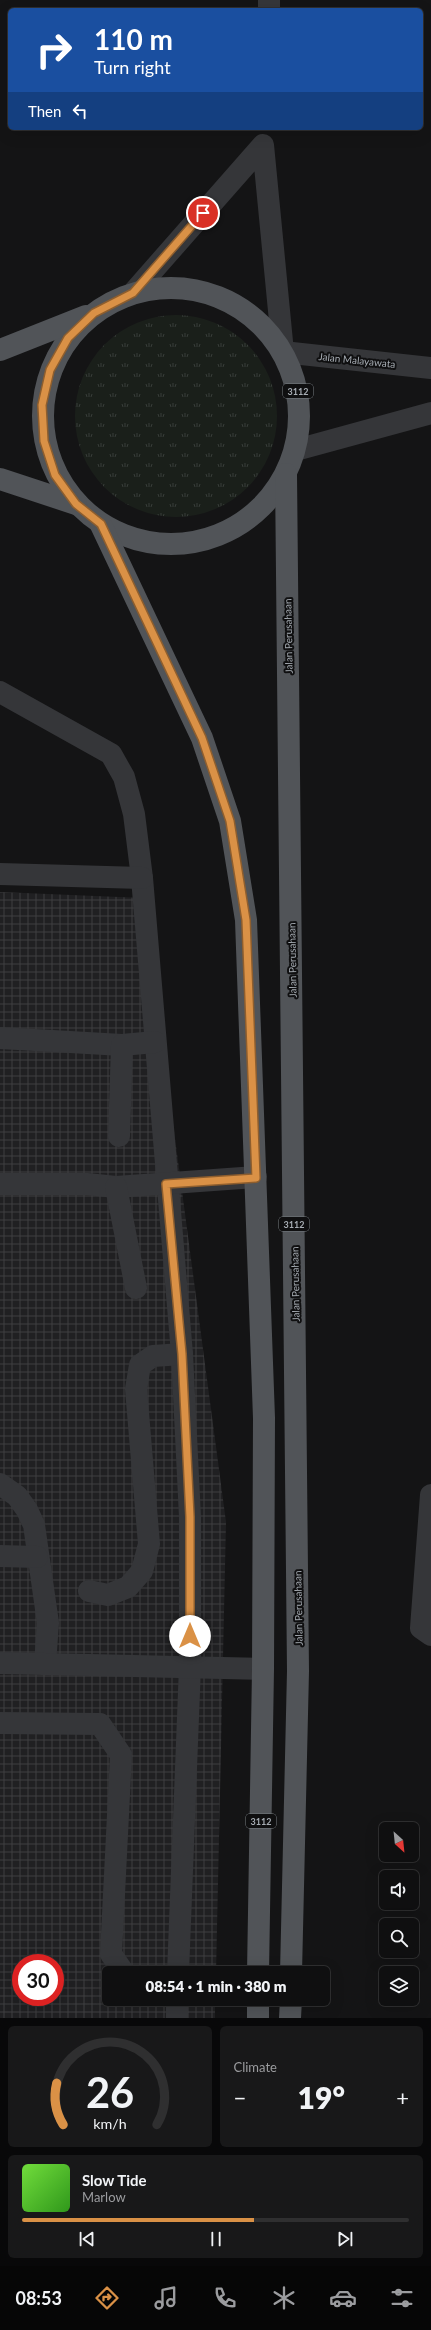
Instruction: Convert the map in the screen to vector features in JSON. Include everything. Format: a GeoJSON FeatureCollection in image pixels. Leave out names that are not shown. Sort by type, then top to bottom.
{"type":"FeatureCollection","features":[{"type":"Feature","properties":{"kind":"main road","name":"3112"},"geometry":{"type":"LineString","coordinates":[[0,350],[94,313],[133,293],[176,287],[219,296],[256,319],[283,352],[298,392],[296,450],[286,474],[264,504],[236,527],[202,541],[166,545],[130,538],[101,524],[76,504],[55,475],[44,441],[42,405],[50,370],[68,338],[94,313]]}},
{"type":"Feature","properties":{"kind":"main road","name":"Jalan Perusahaan"},"geometry":{"type":"LineString","coordinates":[[286,474],[298,1670],[291,1966]]}},
{"type":"Feature","properties":{"kind":"main road","name":"3112"},"geometry":{"type":"LineString","coordinates":[[0,479],[76,504]]}},
{"type":"Feature","properties":{"kind":"main road","name":"3112"},"geometry":{"type":"LineString","coordinates":[[101,524],[202,738],[230,821],[246,920],[264,1418],[264,1669],[258,1966]]}},
{"type":"Feature","properties":{"kind":"main road"},"geometry":{"type":"LineString","coordinates":[[258,2006],[258,2018]]}},
{"type":"Feature","properties":{"kind":"main road"},"geometry":{"type":"LineString","coordinates":[[290,2018],[291,2006]]}},
{"type":"Feature","properties":{"kind":"street"},"geometry":{"type":"LineString","coordinates":[[133,293],[264,136]]}},
{"type":"Feature","properties":{"kind":"street"},"geometry":{"type":"LineString","coordinates":[[264,136],[283,352]]}},
{"type":"Feature","properties":{"kind":"street","name":"Jalan Malayawata"},"geometry":{"type":"LineString","coordinates":[[283,352],[431,368]]}},
{"type":"Feature","properties":{"kind":"street"},"geometry":{"type":"LineString","coordinates":[[296,450],[431,413]]}},
{"type":"Feature","properties":{"kind":"street"},"geometry":{"type":"LineString","coordinates":[[0,692],[111,754],[124,778],[134,814],[142,878],[166,1184],[182,1354],[190,1517],[190,1666],[178,1966]]}},
{"type":"Feature","properties":{"kind":"street"},"geometry":{"type":"LineString","coordinates":[[0,874],[142,878]]}},
{"type":"Feature","properties":{"kind":"street"},"geometry":{"type":"LineString","coordinates":[[0,1038],[122,1046],[155,1042]]}},
{"type":"Feature","properties":{"kind":"street"},"geometry":{"type":"LineString","coordinates":[[119,1136],[122,1046]]}},
{"type":"Feature","properties":{"kind":"street"},"geometry":{"type":"LineString","coordinates":[[0,1184],[87,1184],[116,1187],[256,1178]]}},
{"type":"Feature","properties":{"kind":"street"},"geometry":{"type":"LineString","coordinates":[[116,1187],[136,1288]]}},
{"type":"Feature","properties":{"kind":"street"},"geometry":{"type":"LineString","coordinates":[[88,1591],[108,1595],[128,1587],[142,1571],[149,1544],[136,1389],[140,1365],[153,1356],[182,1354]]}},
{"type":"Feature","properties":{"kind":"street"},"geometry":{"type":"LineString","coordinates":[[0,1484],[17,1496],[27,1510],[34,1525],[37,1557],[48,1624],[45,1664]]}},
{"type":"Feature","properties":{"kind":"street"},"geometry":{"type":"LineString","coordinates":[[431,1495],[421,1628],[431,1635]]}},
{"type":"Feature","properties":{"kind":"street"},"geometry":{"type":"LineString","coordinates":[[0,1556],[37,1557]]}},
{"type":"Feature","properties":{"kind":"street"},"geometry":{"type":"LineString","coordinates":[[0,1663],[190,1666],[264,1669]]}},
{"type":"Feature","properties":{"kind":"street"},"geometry":{"type":"LineString","coordinates":[[0,1723],[100,1724],[121,1755],[111,1954],[119,1966]]}},
{"type":"Feature","properties":{"kind":"street"},"geometry":{"type":"LineString","coordinates":[[177,2006],[177,2018]]}},
{"type":"Feature","properties":{"kind":"shaded area"},"geometry":{"type":"Polygon","coordinates":[[[0,892],[143,898],[226,1522],[216,1966],[102,1966],[102,2006],[215,2006],[215,2018],[0,2018],[0,892]]]}},
{"type":"Feature","properties":{"kind":"green space"},"geometry":{"type":"Polygon","coordinates":[[[176,315],[196,317],[224,327],[240,338],[254,352],[265,368],[269,377],[275,396],[277,416],[275,436],[265,464],[254,480],[240,494],[224,505],[215,509],[196,515],[176,517],[156,515],[128,505],[112,494],[98,480],[87,464],[83,455],[77,436],[75,416],[77,396],[87,368],[98,352],[112,338],[128,327],[137,323],[156,317],[176,315]]]}},
{"type":"Feature","properties":{"kind":"route"},"geometry":{"type":"LineString","coordinates":[[190,1636],[190,1517],[182,1354],[166,1184],[256,1178],[246,920],[230,821],[202,738],[101,524],[76,504],[55,475],[44,441],[42,405],[50,370],[68,338],[94,313],[133,293],[203,213]]}}]}
